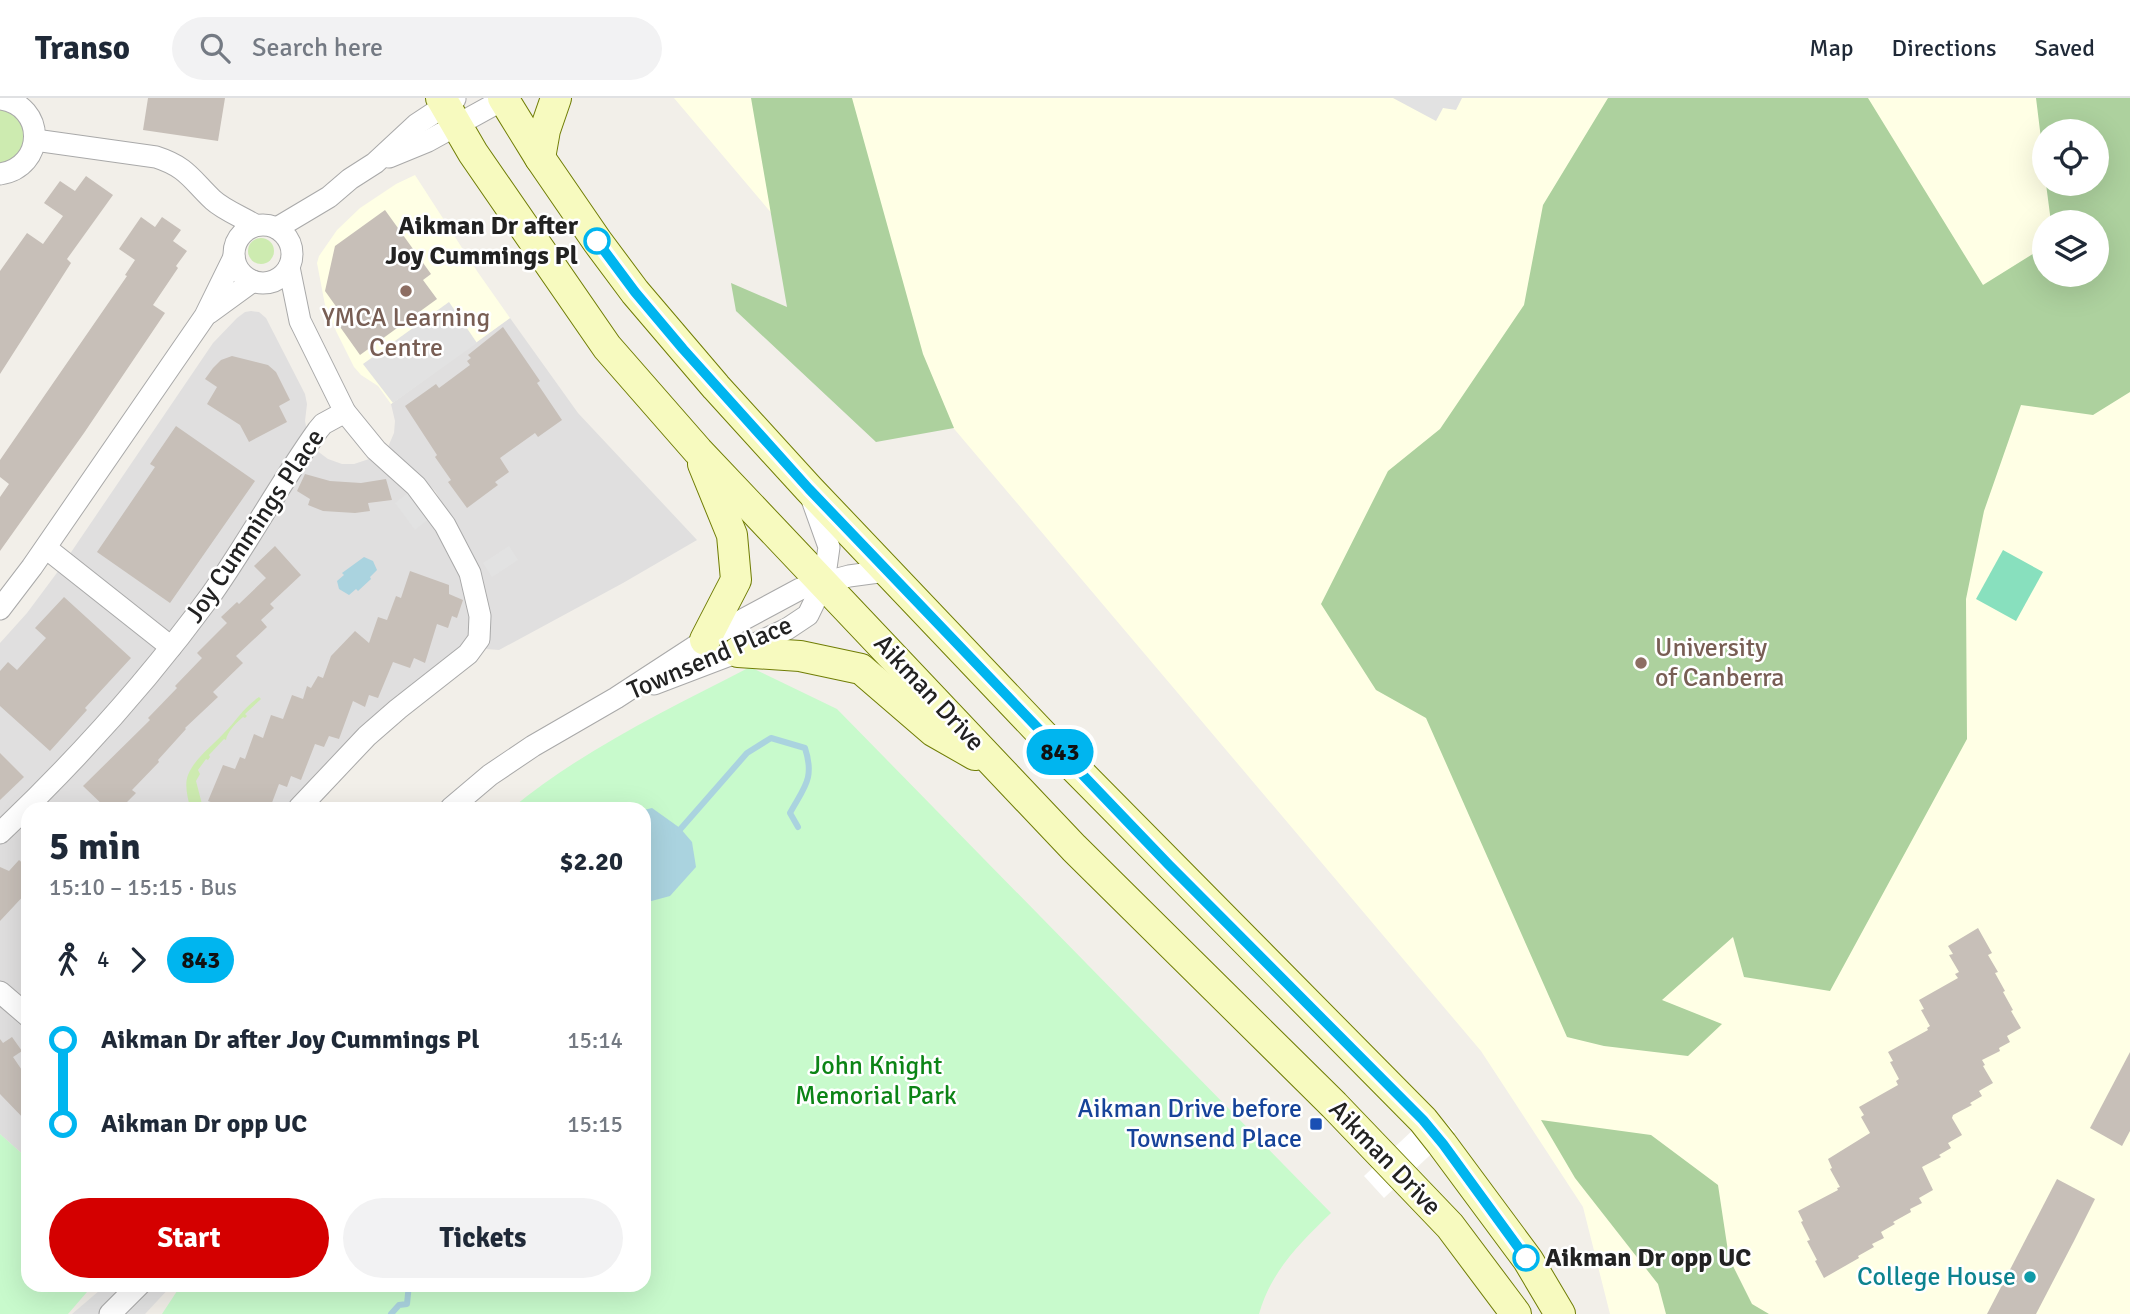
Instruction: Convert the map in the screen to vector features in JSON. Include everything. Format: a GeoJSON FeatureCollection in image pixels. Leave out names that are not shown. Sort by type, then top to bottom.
{"type":"FeatureCollection","features":[{"type":"Feature","properties":{"kind":"main road","name":"Aikman Drive"},"geometry":{"type":"LineString","coordinates":[[504,98],[540,158],[635,292],[716,387],[809,489],[1168,863],[1423,1120],[1528,1260],[1560,1314]]}},
{"type":"Feature","properties":{"kind":"main road"},"geometry":{"type":"LineString","coordinates":[[540,158],[545,130],[556,98]]}},
{"type":"Feature","properties":{"kind":"main road","name":"Aikman Drive"},"geometry":{"type":"LineString","coordinates":[[450,107],[510,209],[607,347],[698,451],[1074,848],[1334,1105],[1450,1226],[1516,1314]]}},
{"type":"Feature","properties":{"kind":"main road"},"geometry":{"type":"LineString","coordinates":[[698,451],[732,535],[736,580],[705,640]]}},
{"type":"Feature","properties":{"kind":"main road"},"geometry":{"type":"LineString","coordinates":[[738,652],[800,656],[861,669],[933,731],[1002,771]]}},
{"type":"Feature","properties":{"kind":"street"},"geometry":{"type":"LineString","coordinates":[[277,228],[329,197],[375,163],[417,124],[450,107],[504,98]]}},
{"type":"Feature","properties":{"kind":"street"},"geometry":{"type":"LineString","coordinates":[[0,174],[19,168],[27,160],[35,140],[34,127],[28,115],[19,105],[5,99]]}},
{"type":"Feature","properties":{"kind":"street","name":"Joy Cummings Place"},"geometry":{"type":"LineString","coordinates":[[35,140],[156,157],[172,162],[185,170],[215,202],[255,225],[277,228],[289,240],[300,321],[345,412],[376,450],[415,486],[449,531],[470,573],[477,596],[479,639],[468,654],[367,736],[305,802]]}},
{"type":"Feature","properties":{"kind":"street"},"geometry":{"type":"LineString","coordinates":[[205,316],[259,282],[283,275],[290,257],[329,197]]}},
{"type":"Feature","properties":{"kind":"street","name":"Joy Cummings Place"},"geometry":{"type":"LineString","coordinates":[[215,202],[240,272],[259,282],[300,321]]}},
{"type":"Feature","properties":{"kind":"street"},"geometry":{"type":"LineString","coordinates":[[0,609],[46,548],[205,316],[242,233],[255,225]]}},
{"type":"Feature","properties":{"kind":"street","name":"Joy Cummings Place"},"geometry":{"type":"LineString","coordinates":[[32,802],[126,703],[171,647],[218,584],[318,430],[323,424],[345,412]]}},
{"type":"Feature","properties":{"kind":"street","name":"Townsend Place"},"geometry":{"type":"LineString","coordinates":[[616,698],[738,652],[787,629],[808,615],[824,582],[828,547],[809,489]]}},
{"type":"Feature","properties":{"kind":"street","name":"Joy Cummings Place"},"geometry":{"type":"LineString","coordinates":[[46,548],[171,647]]}},
{"type":"Feature","properties":{"kind":"street","name":"Townsend Place"},"geometry":{"type":"LineString","coordinates":[[458,802],[490,775],[533,746],[616,698],[705,640],[800,589],[886,570]]}},
{"type":"Feature","properties":{"kind":"street","name":"Joy Cummings Place"},"geometry":{"type":"LineString","coordinates":[[0,833],[21,813]]}},
{"type":"Feature","properties":{"kind":"street"},"geometry":{"type":"LineString","coordinates":[[0,992],[21,1010]]}},
{"type":"Feature","properties":{"kind":"street"},"geometry":{"type":"LineString","coordinates":[[110,1314],[131,1292]]}},
{"type":"Feature","properties":{"kind":"shaded area","name":"University of Canberra"},"geometry":{"type":"Polygon","coordinates":[[[674,98],[2130,98],[2130,1314],[1610,1314],[1583,1207],[1481,1051],[674,98]]]}},
{"type":"Feature","properties":{"kind":"shaded area"},"geometry":{"type":"Polygon","coordinates":[[[1393,98],[1462,98],[1456,110],[1443,108],[1436,121],[1393,98]]]}},
{"type":"Feature","properties":{"kind":"shaded area","name":"YMCA Learning Centre"},"geometry":{"type":"Polygon","coordinates":[[[415,175],[510,318],[391,404],[378,386],[354,367],[325,305],[317,263],[337,230],[360,208],[415,175]]]}},
{"type":"Feature","properties":{"kind":"shaded area"},"geometry":{"type":"Polygon","coordinates":[[[449,302],[477,343],[393,403],[363,364],[449,302]]]}},
{"type":"Feature","properties":{"kind":"shaded area"},"geometry":{"type":"Polygon","coordinates":[[[245,312],[259,312],[266,318],[305,394],[305,421],[308,436],[316,450],[328,459],[342,464],[354,464],[372,458],[391,474],[424,510],[460,570],[471,622],[469,638],[318,773],[292,802],[21,802],[21,1153],[0,1134],[0,643],[27,613],[59,570],[213,343],[245,312]]]}},
{"type":"Feature","properties":{"kind":"shaded area"},"geometry":{"type":"Polygon","coordinates":[[[510,318],[578,413],[697,540],[499,650],[486,649],[490,621],[477,565],[468,546],[435,491],[388,447],[394,433],[395,421],[391,404],[510,318]]]}},
{"type":"Feature","properties":{"kind":"shaded area"},"geometry":{"type":"Polygon","coordinates":[[[409,492],[430,518],[415,530],[395,503],[409,492]]]}},
{"type":"Feature","properties":{"kind":"shaded area"},"geometry":{"type":"Polygon","coordinates":[[[509,546],[518,560],[492,577],[483,563],[509,546]]]}},
{"type":"Feature","properties":{"kind":"shaded area"},"geometry":{"type":"Polygon","coordinates":[[[98,1292],[165,1292],[145,1314],[72,1314],[98,1292]]]}},
{"type":"Feature","properties":{"kind":"green space"},"geometry":{"type":"Polygon","coordinates":[[[751,98],[852,98],[923,354],[954,428],[876,442],[736,311],[731,283],[787,307],[751,98]]]}},
{"type":"Feature","properties":{"kind":"green space"},"geometry":{"type":"Polygon","coordinates":[[[1608,98],[1868,98],[1983,285],[2032,254],[2032,287],[2109,287],[2109,210],[2049,210],[2048,196],[2109,196],[2109,119],[2039,119],[2036,98],[2130,98],[2130,392],[2093,415],[2021,405],[1984,511],[1966,599],[1967,739],[1830,991],[1744,977],[1733,937],[1662,1000],[1722,1024],[1688,1056],[1604,1046],[1567,1037],[1426,718],[1376,690],[1321,604],[1388,471],[1440,429],[1524,305],[1543,205],[1608,98]]]}},
{"type":"Feature","properties":{"kind":"green space"},"geometry":{"type":"Polygon","coordinates":[[[0,109],[16,116],[22,123],[25,141],[17,157],[0,165],[0,109]]]}},
{"type":"Feature","properties":{"kind":"green space"},"geometry":{"type":"Polygon","coordinates":[[[261,238],[271,241],[274,251],[271,261],[261,264],[251,261],[248,251],[251,241],[261,238]]]}},
{"type":"Feature","properties":{"kind":"green space"},"geometry":{"type":"Polygon","coordinates":[[[2003,550],[2043,572],[2016,621],[1976,599],[2003,550]]]}},
{"type":"Feature","properties":{"kind":"green space","name":"John Knight Memorial Park"},"geometry":{"type":"Polygon","coordinates":[[[750,667],[837,709],[1331,1213],[1279,1271],[1259,1314],[162,1314],[176,1292],[651,1292],[651,802],[520,802],[568,767],[657,715],[750,667]]]}},
{"type":"Feature","properties":{"kind":"green space"},"geometry":{"type":"Polygon","coordinates":[[[259,697],[261,699],[245,714],[245,718],[235,725],[226,740],[209,755],[208,760],[206,759],[198,770],[200,774],[196,781],[201,802],[189,802],[186,783],[191,769],[259,697]]]}},
{"type":"Feature","properties":{"kind":"green space"},"geometry":{"type":"Polygon","coordinates":[[[1541,1120],[1651,1135],[1718,1185],[1729,1258],[1752,1304],[1769,1314],[1666,1314],[1658,1284],[1575,1178],[1541,1120]]]}},
{"type":"Feature","properties":{"kind":"green space"},"geometry":{"type":"Polygon","coordinates":[[[0,1134],[21,1153],[21,1292],[87,1292],[68,1314],[0,1314],[0,1134]]]}},
{"type":"Feature","properties":{"kind":"water"},"geometry":{"type":"Polygon","coordinates":[[[364,557],[373,561],[377,570],[358,591],[356,589],[349,595],[339,589],[337,581],[344,575],[342,573],[364,557]]]}},
{"type":"Feature","properties":{"kind":"water"},"geometry":{"type":"Polygon","coordinates":[[[651,808],[680,828],[692,842],[696,867],[670,896],[651,901],[651,808]]]}},
{"type":"Feature","properties":{"kind":"pier"},"geometry":{"type":"Polygon","coordinates":[[[1434,1110],[1455,1132],[1384,1198],[1364,1176],[1434,1110]]]}},
{"type":"Feature","properties":{"kind":"building"},"geometry":{"type":"Polygon","coordinates":[[[148,98],[225,98],[218,141],[143,130],[148,98]]]}},
{"type":"Feature","properties":{"kind":"building"},"geometry":{"type":"Polygon","coordinates":[[[86,176],[113,195],[67,259],[71,263],[0,374],[0,271],[27,233],[43,244],[63,216],[44,203],[60,181],[75,191],[86,176]]]}},
{"type":"Feature","properties":{"kind":"building"},"geometry":{"type":"Polygon","coordinates":[[[385,210],[431,274],[423,280],[437,299],[360,355],[338,324],[345,319],[325,291],[335,246],[385,210]]]}},
{"type":"Feature","properties":{"kind":"building"},"geometry":{"type":"Polygon","coordinates":[[[141,217],[155,227],[162,217],[181,230],[173,241],[187,251],[153,305],[165,313],[0,551],[0,497],[9,484],[0,477],[0,460],[127,276],[125,275],[135,260],[119,249],[141,217]]]}},
{"type":"Feature","properties":{"kind":"building"},"geometry":{"type":"Polygon","coordinates":[[[503,327],[540,381],[537,383],[562,420],[538,437],[535,433],[500,458],[509,472],[495,482],[498,485],[467,508],[448,482],[451,480],[435,457],[437,455],[405,406],[436,384],[439,388],[470,365],[467,361],[471,358],[468,355],[503,327]]]}},
{"type":"Feature","properties":{"kind":"building"},"geometry":{"type":"Polygon","coordinates":[[[232,356],[268,365],[276,372],[290,400],[279,406],[287,422],[249,442],[240,425],[207,404],[217,387],[205,379],[221,360],[232,356]]]}},
{"type":"Feature","properties":{"kind":"building"},"geometry":{"type":"Polygon","coordinates":[[[176,426],[255,481],[170,603],[97,552],[155,467],[150,464],[176,426]]]}},
{"type":"Feature","properties":{"kind":"building"},"geometry":{"type":"Polygon","coordinates":[[[305,474],[330,481],[361,483],[386,479],[392,500],[368,503],[370,511],[323,511],[308,505],[310,499],[297,491],[305,474]]]}},
{"type":"Feature","properties":{"kind":"building"},"geometry":{"type":"Polygon","coordinates":[[[275,546],[301,575],[270,604],[274,608],[261,620],[267,627],[236,656],[243,663],[213,692],[218,697],[185,728],[159,762],[132,790],[136,793],[127,802],[100,802],[83,786],[150,720],[148,718],[202,658],[197,653],[227,623],[221,617],[266,578],[254,566],[275,546]]]}},
{"type":"Feature","properties":{"kind":"building"},"geometry":{"type":"Polygon","coordinates":[[[410,571],[449,585],[449,594],[463,600],[457,618],[452,616],[448,628],[437,624],[425,663],[414,658],[410,668],[393,662],[378,698],[369,695],[365,707],[353,701],[339,739],[329,736],[324,747],[315,744],[301,780],[291,776],[287,787],[279,784],[272,802],[208,801],[223,765],[235,769],[240,757],[245,759],[254,734],[263,738],[271,715],[283,719],[292,695],[303,699],[307,686],[311,688],[318,676],[323,678],[331,656],[355,631],[369,643],[378,617],[387,620],[396,596],[401,598],[410,571]]]}},
{"type":"Feature","properties":{"kind":"building"},"geometry":{"type":"Polygon","coordinates":[[[64,597],[131,658],[50,751],[0,706],[0,671],[8,662],[17,670],[46,638],[35,628],[64,597]]]}},
{"type":"Feature","properties":{"kind":"building"},"geometry":{"type":"Polygon","coordinates":[[[0,753],[24,777],[0,800],[0,753]]]}},
{"type":"Feature","properties":{"kind":"building"},"geometry":{"type":"Polygon","coordinates":[[[19,860],[21,862],[21,898],[0,921],[0,867],[9,871],[19,860]]]}},
{"type":"Feature","properties":{"kind":"building"},"geometry":{"type":"Polygon","coordinates":[[[1978,928],[1992,953],[1988,955],[1998,972],[1995,973],[2013,1010],[2011,1011],[2021,1028],[2007,1036],[2010,1042],[1999,1048],[2000,1051],[1982,1060],[1993,1083],[1979,1091],[1982,1096],[1970,1103],[1972,1105],[1953,1115],[1952,1118],[1962,1135],[1948,1143],[1951,1148],[1939,1155],[1941,1157],[1922,1167],[1933,1190],[1919,1198],[1922,1203],[1910,1209],[1911,1212],[1881,1232],[1884,1238],[1872,1244],[1874,1247],[1824,1278],[1807,1241],[1810,1240],[1798,1211],[1840,1187],[1830,1169],[1832,1168],[1828,1159],[1870,1133],[1859,1107],[1898,1085],[1896,1081],[1899,1079],[1888,1052],[1928,1030],[1930,1026],[1919,1000],[1958,978],[1955,974],[1959,972],[1949,955],[1953,954],[1948,946],[1978,928]]]}},
{"type":"Feature","properties":{"kind":"building"},"geometry":{"type":"Polygon","coordinates":[[[12,1037],[21,1050],[13,1057],[21,1069],[21,1116],[0,1094],[0,1039],[3,1043],[12,1037]]]}},
{"type":"Feature","properties":{"kind":"building"},"geometry":{"type":"Polygon","coordinates":[[[2130,1052],[2130,1131],[2122,1146],[2090,1128],[2130,1052]]]}},
{"type":"Feature","properties":{"kind":"building","name":"College House"},"geometry":{"type":"Polygon","coordinates":[[[2057,1179],[2095,1199],[2074,1241],[2036,1314],[1987,1314],[2057,1179]]]}},
{"type":"Feature","properties":{"kind":"waterway"},"geometry":{"type":"LineString","coordinates":[[677,833],[747,753],[771,738],[805,748],[808,775],[804,789],[790,813],[798,827]]}},
{"type":"Feature","properties":{"kind":"waterway"},"geometry":{"type":"LineString","coordinates":[[391,1314],[399,1305],[407,1304],[408,1292]]}},
{"type":"Feature","properties":{"kind":"bus line","name":"843"},"geometry":{"type":"LineString","coordinates":[[597,241],[683,349],[809,489],[1169,865],[1423,1120],[1526,1258]]}},
{"type":"Feature","properties":{"kind":"place","name":"Aikman Dr after Joy Cummings Pl"},"geometry":{"type":"Point","coordinates":[597,241]}},
{"type":"Feature","properties":{"kind":"place","name":"YMCA Learning Centre"},"geometry":{"type":"Point","coordinates":[406,291]}},
{"type":"Feature","properties":{"kind":"place","name":"University of Canberra"},"geometry":{"type":"Point","coordinates":[1641,663]}},
{"type":"Feature","properties":{"kind":"place","name":"Aikman Drive before Townsend Place"},"geometry":{"type":"Point","coordinates":[1316,1124]}},
{"type":"Feature","properties":{"kind":"place","name":"Aikman Dr opp UC"},"geometry":{"type":"Point","coordinates":[1526,1258]}},
{"type":"Feature","properties":{"kind":"place","name":"College House"},"geometry":{"type":"Point","coordinates":[2030,1277]}}]}
